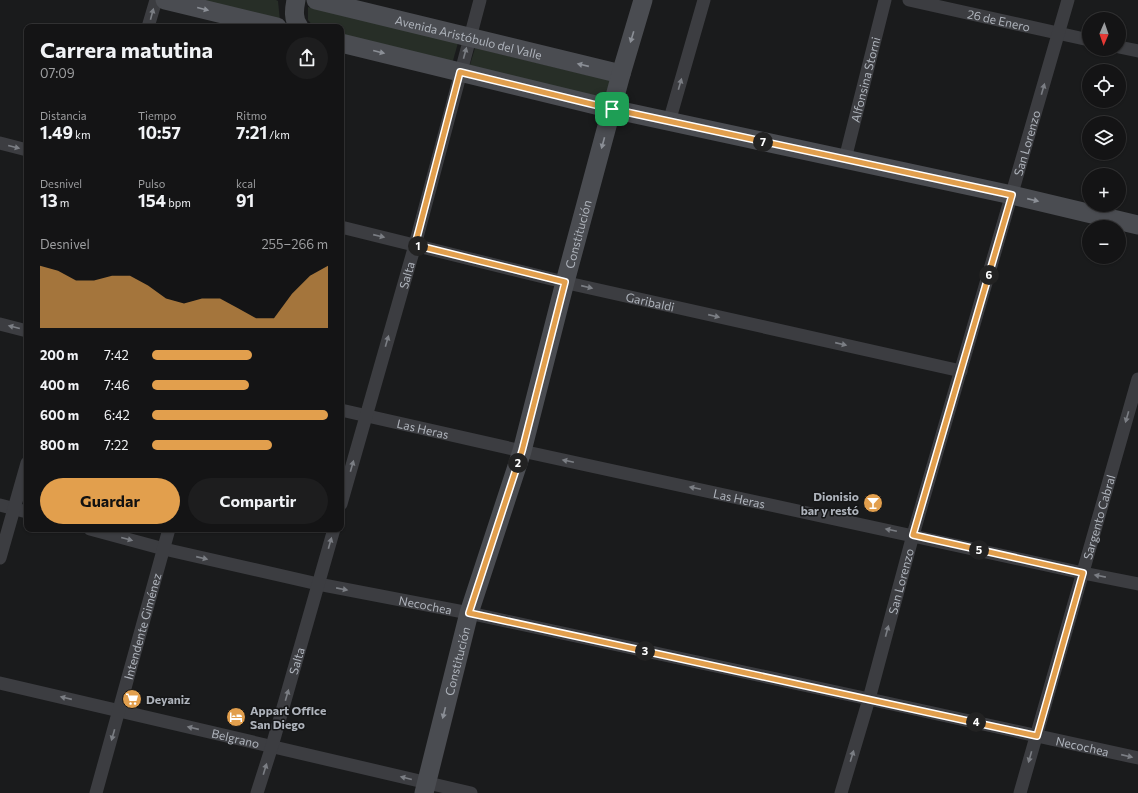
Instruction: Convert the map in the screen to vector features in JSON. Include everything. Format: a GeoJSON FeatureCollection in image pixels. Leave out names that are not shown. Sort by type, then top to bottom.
{"type":"FeatureCollection","features":[{"type":"Feature","properties":{"kind":"street"},"geometry":{"type":"LineString","coordinates":[[149,24],[156,0]]}},
{"type":"Feature","properties":{"kind":"street"},"geometry":{"type":"LineString","coordinates":[[165,0],[265,24]]}},
{"type":"Feature","properties":{"kind":"street"},"geometry":{"type":"LineString","coordinates":[[296,0],[294,10],[297,24]]}},
{"type":"Feature","properties":{"kind":"street","name":"Avenida Aristóbulo del Valle"},"geometry":{"type":"LineString","coordinates":[[316,0],[621,74]]}},
{"type":"Feature","properties":{"kind":"street","name":"Salta"},"geometry":{"type":"LineString","coordinates":[[344,493],[415,245],[480,0]]}},
{"type":"Feature","properties":{"kind":"street","name":"Constitución"},"geometry":{"type":"LineString","coordinates":[[426,788],[469,613],[522,451],[565,282],[621,74],[643,0]]}},
{"type":"Feature","properties":{"kind":"street"},"geometry":{"type":"LineString","coordinates":[[670,122],[704,0]]}},
{"type":"Feature","properties":{"kind":"street","name":"Alfonsina Storni"},"geometry":{"type":"LineString","coordinates":[[845,159],[885,0]]}},
{"type":"Feature","properties":{"kind":"street","name":"26 de Enero"},"geometry":{"type":"LineString","coordinates":[[909,0],[1082,39]]}},
{"type":"Feature","properties":{"kind":"street","name":"San Lorenzo"},"geometry":{"type":"LineString","coordinates":[[841,793],[869,699],[913,535],[1068,0]]}},
{"type":"Feature","properties":{"kind":"street"},"geometry":{"type":"LineString","coordinates":[[344,44],[612,109],[1012,195],[1138,225]]}},
{"type":"Feature","properties":{"kind":"street"},"geometry":{"type":"LineString","coordinates":[[1126,48],[1138,51]]}},
{"type":"Feature","properties":{"kind":"street"},"geometry":{"type":"LineString","coordinates":[[0,143],[24,149]]}},
{"type":"Feature","properties":{"kind":"street","name":"Garibaldi"},"geometry":{"type":"LineString","coordinates":[[344,228],[565,282],[961,371]]}},
{"type":"Feature","properties":{"kind":"street"},"geometry":{"type":"LineString","coordinates":[[0,324],[24,330]]}},
{"type":"Feature","properties":{"kind":"street","name":"Sargento Cabral"},"geometry":{"type":"LineString","coordinates":[[1020,793],[1138,380]]}},
{"type":"Feature","properties":{"kind":"street","name":"Las Heras"},"geometry":{"type":"LineString","coordinates":[[344,411],[522,451],[1138,584]]}},
{"type":"Feature","properties":{"kind":"street"},"geometry":{"type":"LineString","coordinates":[[0,558],[21,511],[24,487]]}},
{"type":"Feature","properties":{"kind":"street"},"geometry":{"type":"LineString","coordinates":[[0,505],[21,511]]}},
{"type":"Feature","properties":{"kind":"street","name":"Necochea"},"geometry":{"type":"LineString","coordinates":[[101,532],[164,549],[318,584],[469,613],[1138,758]]}},
{"type":"Feature","properties":{"kind":"street","name":"Intendente Giménez"},"geometry":{"type":"LineString","coordinates":[[96,793],[120,711],[168,532]]}},
{"type":"Feature","properties":{"kind":"street","name":"Salta"},"geometry":{"type":"LineString","coordinates":[[257,793],[272,746],[333,532]]}},
{"type":"Feature","properties":{"kind":"street","name":"Belgrano"},"geometry":{"type":"LineString","coordinates":[[0,683],[272,746],[426,788],[471,793]]}},
{"type":"Feature","properties":{"kind":"shaded area"},"geometry":{"type":"Polygon","coordinates":[[[196,0],[276,0],[278,1],[280,21],[196,0]]]}},
{"type":"Feature","properties":{"kind":"shaded area"},"geometry":{"type":"Polygon","coordinates":[[[308,7],[458,43],[452,64],[344,37],[344,24],[311,24],[308,20],[308,7]]]}},
{"type":"Feature","properties":{"kind":"shaded area"},"geometry":{"type":"Polygon","coordinates":[[[475,48],[612,81],[605,98],[469,68],[475,48]]]}},
{"type":"Feature","properties":{"kind":"place","name":"Dionisio bar y restó"},"geometry":{"type":"Point","coordinates":[873,503]}},
{"type":"Feature","properties":{"kind":"place","name":"Deyaniz"},"geometry":{"type":"Point","coordinates":[132,699]}},
{"type":"Feature","properties":{"kind":"place","name":"Appart Office San Diego"},"geometry":{"type":"Point","coordinates":[236,717]}},
{"type":"Feature","properties":{"kind":"route"},"geometry":{"type":"LineString","coordinates":[[460,72],[612,109],[1012,195],[913,535],[1083,573],[1037,736],[469,613],[522,451],[565,282],[415,245],[460,72]]}}]}
